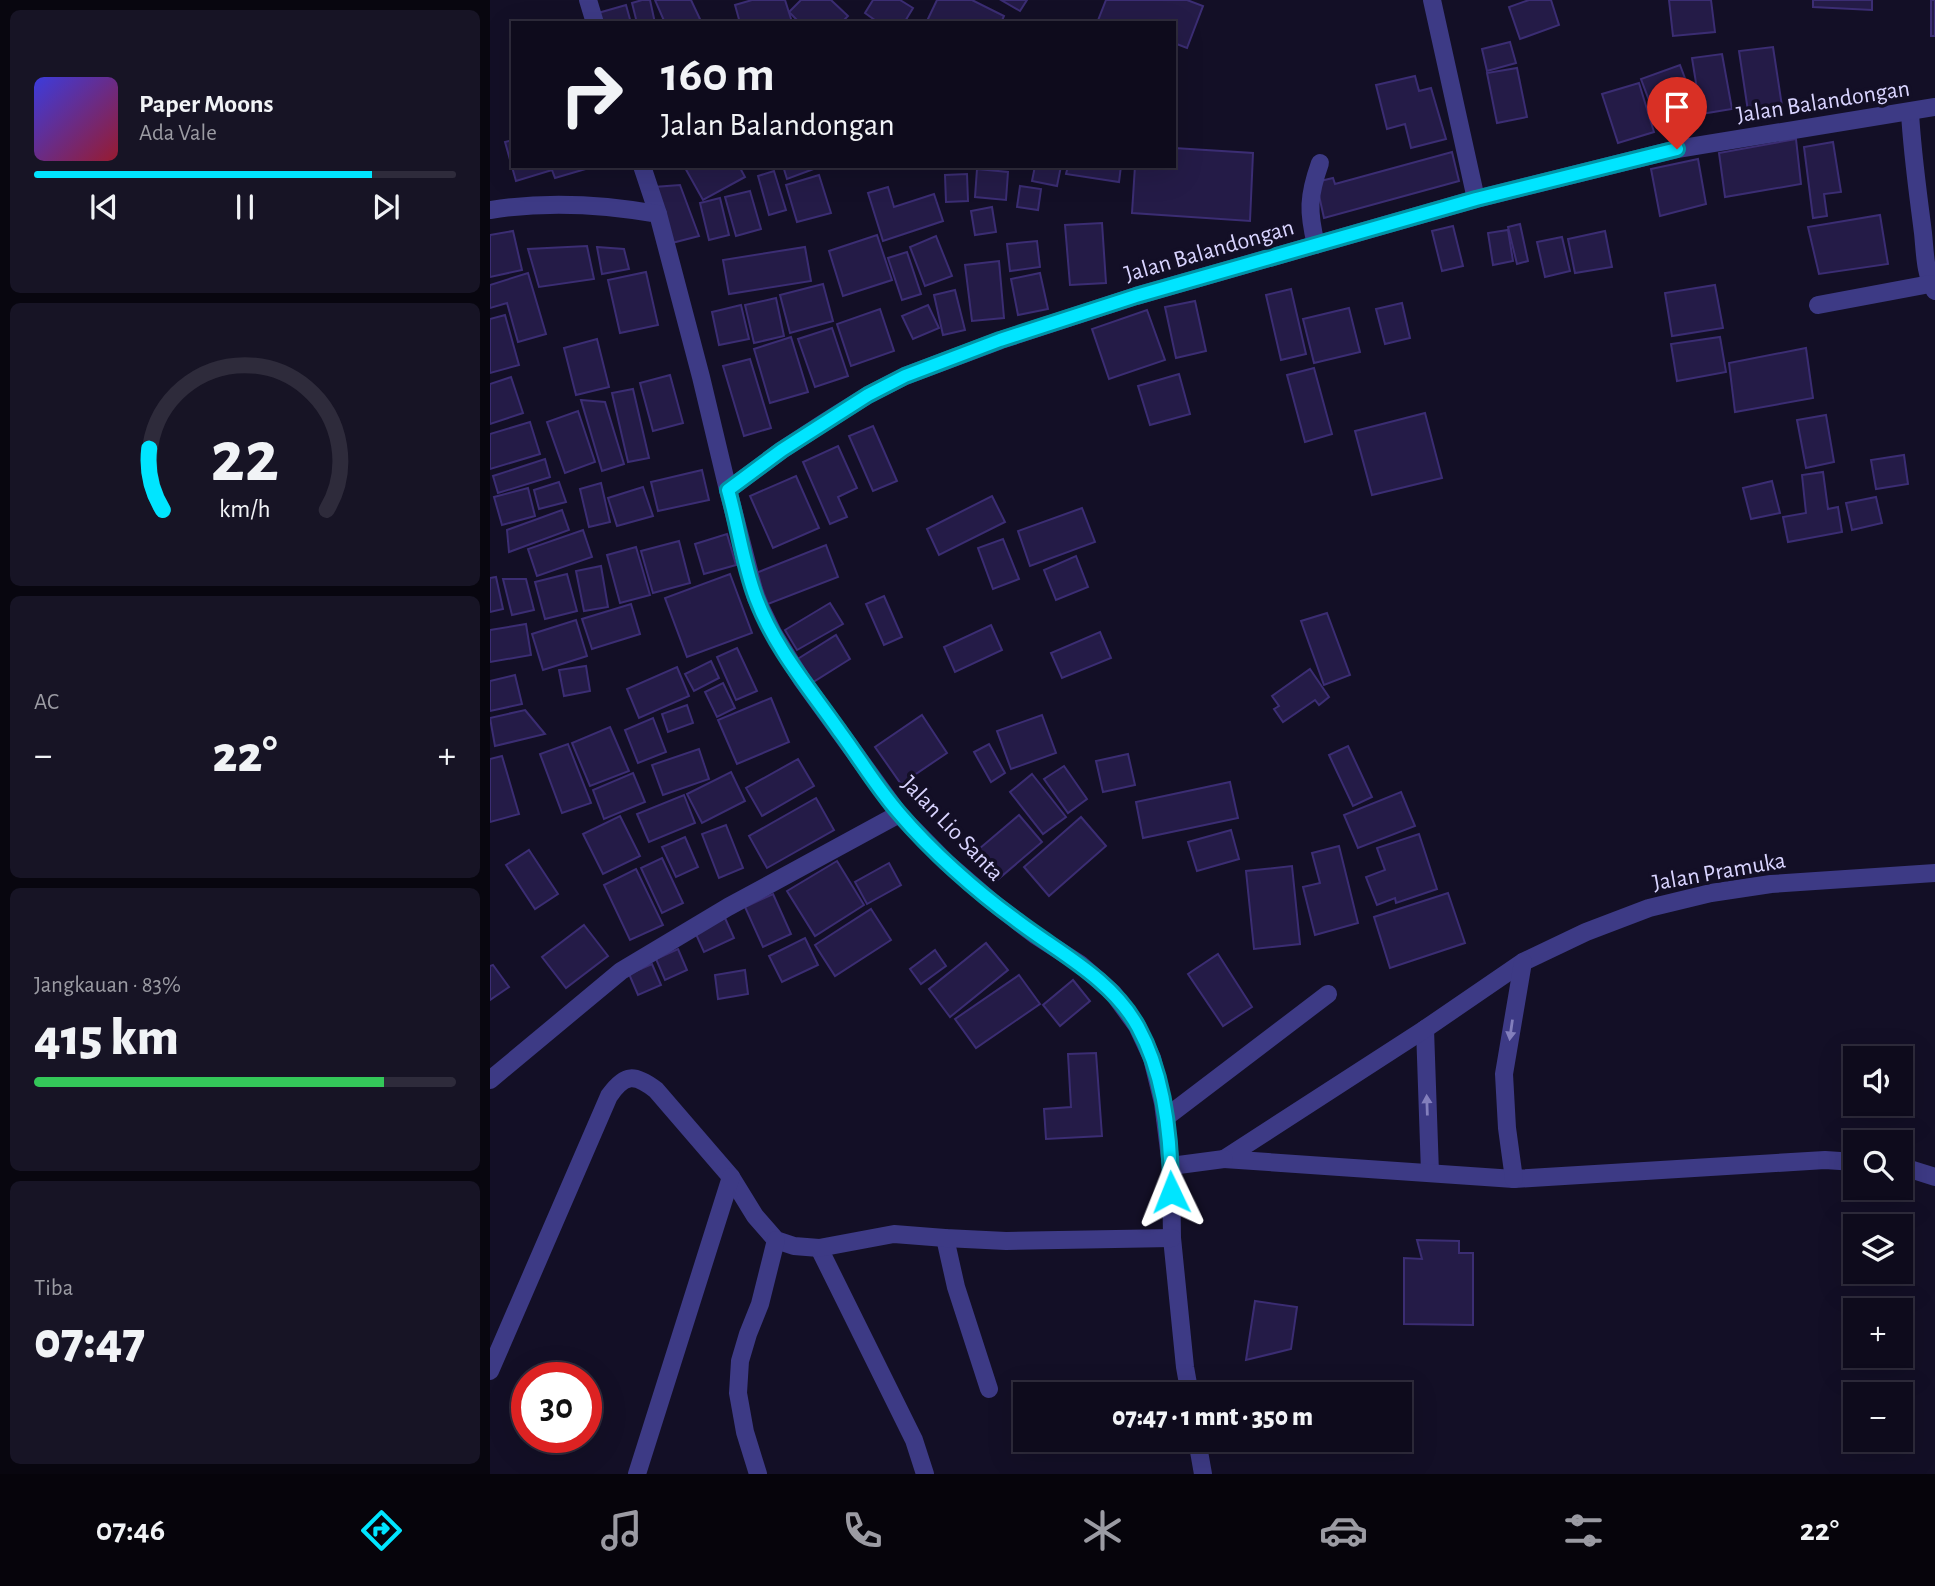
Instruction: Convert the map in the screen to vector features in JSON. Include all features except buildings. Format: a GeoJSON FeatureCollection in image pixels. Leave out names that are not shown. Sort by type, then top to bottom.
{"type":"FeatureCollection","features":[{"type":"Feature","properties":{"kind":"street"},"geometry":{"type":"LineString","coordinates":[[588,0],[594,21]]}},
{"type":"Feature","properties":{"kind":"street"},"geometry":{"type":"LineString","coordinates":[[1432,0],[1476,199]]}},
{"type":"Feature","properties":{"kind":"street","name":"Jalan Balandongan"},"geometry":{"type":"LineString","coordinates":[[728,490],[825,422],[905,376],[1000,340],[1136,296],[1476,199],[1677,149],[1935,107]]}},
{"type":"Feature","properties":{"kind":"street"},"geometry":{"type":"LineString","coordinates":[[1818,304],[1933,288],[1916,180],[1910,112]]}},
{"type":"Feature","properties":{"kind":"street"},"geometry":{"type":"LineString","coordinates":[[1316,245],[1309,206],[1311,187],[1320,163]]}},
{"type":"Feature","properties":{"kind":"street"},"geometry":{"type":"LineString","coordinates":[[643,168],[658,214],[728,490]]}},
{"type":"Feature","properties":{"kind":"street"},"geometry":{"type":"LineString","coordinates":[[490,210],[557,204],[629,209],[658,214]]}},
{"type":"Feature","properties":{"kind":"street","name":"Jalan Lio Santa"},"geometry":{"type":"LineString","coordinates":[[728,490],[756,598],[773,633],[802,680],[899,814],[946,862],[990,901],[1080,964],[1113,993],[1138,1026],[1153,1058],[1165,1118],[1171,1166],[1172,1238],[1187,1382]]}},
{"type":"Feature","properties":{"kind":"street"},"geometry":{"type":"LineString","coordinates":[[490,1080],[621,971],[727,907],[899,814]]}},
{"type":"Feature","properties":{"kind":"street","name":"Jalan Pramuka"},"geometry":{"type":"LineString","coordinates":[[1224,1159],[1425,1029],[1522,962],[1586,932],[1649,908],[1711,893],[1771,884],[1935,873]]}},
{"type":"Feature","properties":{"kind":"street"},"geometry":{"type":"LineString","coordinates":[[1514,1179],[1507,1128],[1504,1074],[1522,962]]}},
{"type":"Feature","properties":{"kind":"street"},"geometry":{"type":"LineString","coordinates":[[1165,1118],[1328,994]]}},
{"type":"Feature","properties":{"kind":"street"},"geometry":{"type":"LineString","coordinates":[[1425,1029],[1430,1173]]}},
{"type":"Feature","properties":{"kind":"street"},"geometry":{"type":"LineString","coordinates":[[490,1371],[609,1096],[624,1080],[637,1078],[656,1090],[731,1177],[755,1216],[776,1240],[794,1246],[818,1248],[894,1234],[1006,1241],[1172,1238]]}},
{"type":"Feature","properties":{"kind":"street","name":"Jalan Pramuka"},"geometry":{"type":"LineString","coordinates":[[1171,1166],[1224,1159],[1514,1179],[1843,1161]]}},
{"type":"Feature","properties":{"kind":"street"},"geometry":{"type":"LineString","coordinates":[[1913,1170],[1935,1177]]}},
{"type":"Feature","properties":{"kind":"street"},"geometry":{"type":"LineString","coordinates":[[637,1474],[731,1177]]}},
{"type":"Feature","properties":{"kind":"street"},"geometry":{"type":"LineString","coordinates":[[945,1238],[956,1287],[989,1388]]}},
{"type":"Feature","properties":{"kind":"street"},"geometry":{"type":"LineString","coordinates":[[758,1474],[745,1432],[738,1393],[740,1361],[760,1304],[776,1240]]}},
{"type":"Feature","properties":{"kind":"street"},"geometry":{"type":"LineString","coordinates":[[818,1248],[914,1440],[925,1474]]}},
{"type":"Feature","properties":{"kind":"street"},"geometry":{"type":"LineString","coordinates":[[1199,1452],[1203,1474]]}},
{"type":"Feature","properties":{"kind":"route"},"geometry":{"type":"LineString","coordinates":[[1171,1192],[1171,1166],[1163,1103],[1153,1058],[1138,1026],[1113,993],[1080,964],[990,901],[946,862],[899,814],[802,680],[773,633],[756,598],[728,490],[782,450],[868,395],[905,376],[1000,340],[1136,296],[1476,199],[1677,149]]}}]}
